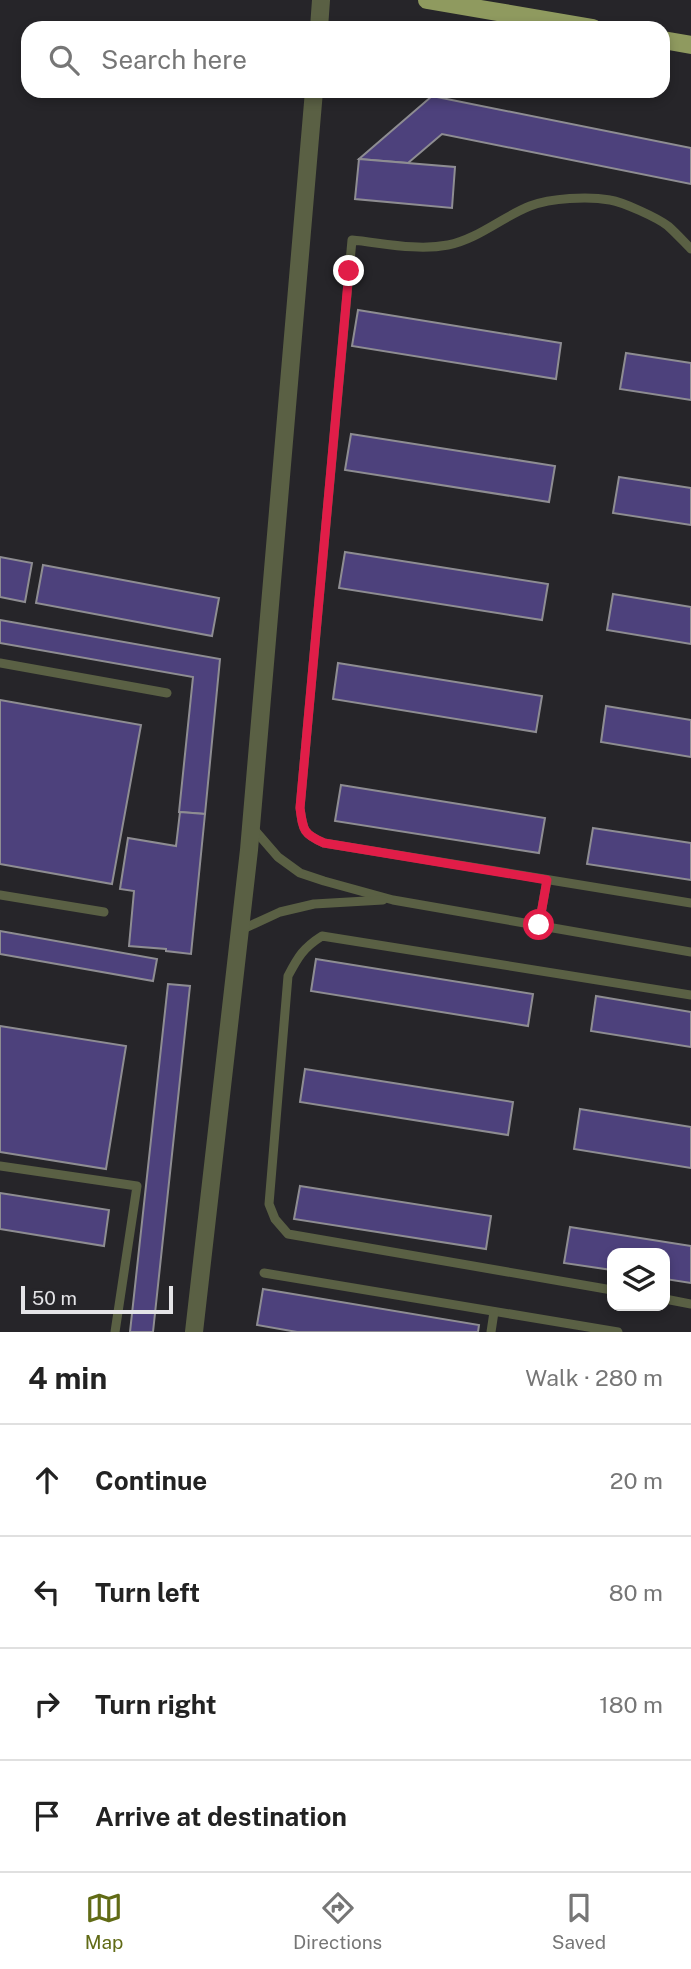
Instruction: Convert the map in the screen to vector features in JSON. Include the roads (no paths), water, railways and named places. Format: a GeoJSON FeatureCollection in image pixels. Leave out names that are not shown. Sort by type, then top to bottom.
{"type":"FeatureCollection","features":[{"type":"Feature","properties":{"kind":"main road"},"geometry":{"type":"LineString","coordinates":[[427,0],[552,21]]}},
{"type":"Feature","properties":{"kind":"main road"},"geometry":{"type":"LineString","coordinates":[[670,41],[691,45]]}},
{"type":"Feature","properties":{"kind":"street"},"geometry":{"type":"LineString","coordinates":[[320,21],[321,0]]}},
{"type":"Feature","properties":{"kind":"street"},"geometry":{"type":"LineString","coordinates":[[194,1332],[251,825],[313,98]]}},
{"type":"Feature","properties":{"kind":"lane"},"geometry":{"type":"LineString","coordinates":[[691,249],[667,225],[636,210],[611,200],[583,198],[531,205],[473,237],[448,245],[420,248],[352,240],[300,808],[302,827],[309,836],[324,843],[691,903]]}},
{"type":"Feature","properties":{"kind":"lane"},"geometry":{"type":"LineString","coordinates":[[0,663],[167,693]]}},
{"type":"Feature","properties":{"kind":"lane"},"geometry":{"type":"LineString","coordinates":[[251,825],[278,857],[300,873],[393,900],[691,952]]}},
{"type":"Feature","properties":{"kind":"lane"},"geometry":{"type":"LineString","coordinates":[[539,925],[547,880]]}},
{"type":"Feature","properties":{"kind":"lane"},"geometry":{"type":"LineString","coordinates":[[0,895],[104,912]]}},
{"type":"Feature","properties":{"kind":"lane"},"geometry":{"type":"LineString","coordinates":[[240,930],[279,912],[314,904],[393,900]]}},
{"type":"Feature","properties":{"kind":"lane"},"geometry":{"type":"LineString","coordinates":[[607,1289],[288,1234],[275,1219],[269,1204],[288,976],[307,946],[322,936],[691,995]]}},
{"type":"Feature","properties":{"kind":"lane"},"geometry":{"type":"LineString","coordinates":[[0,1166],[137,1186],[115,1332]]}},
{"type":"Feature","properties":{"kind":"lane"},"geometry":{"type":"LineString","coordinates":[[264,1273],[618,1332]]}},
{"type":"Feature","properties":{"kind":"lane"},"geometry":{"type":"LineString","coordinates":[[670,1300],[691,1304]]}},
{"type":"Feature","properties":{"kind":"lane"},"geometry":{"type":"LineString","coordinates":[[491,1332],[494,1312]]}}]}
